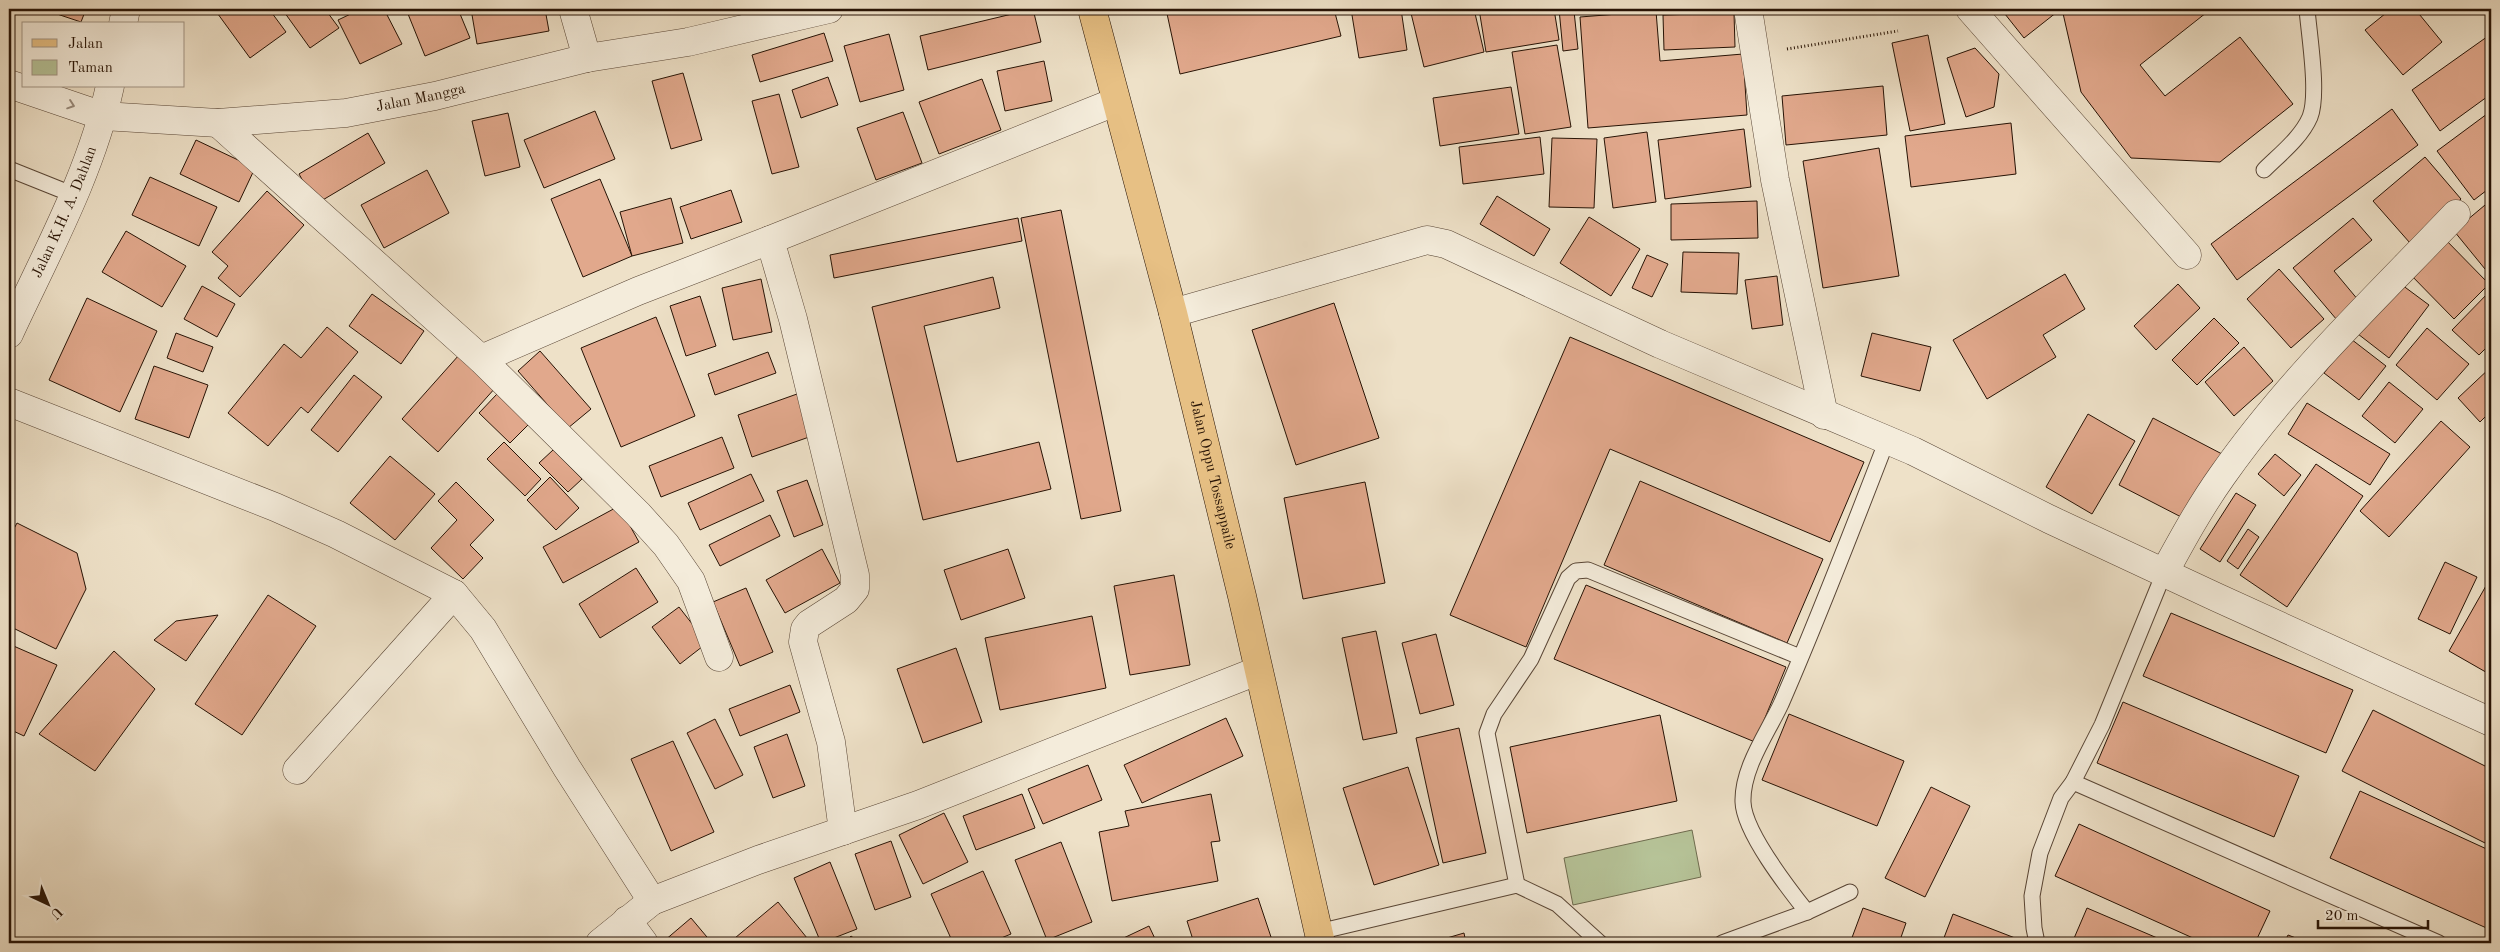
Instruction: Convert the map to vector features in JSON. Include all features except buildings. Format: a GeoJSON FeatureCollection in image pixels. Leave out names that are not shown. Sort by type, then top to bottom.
{"type":"FeatureCollection","features":[{"type":"Feature","properties":{"kind":"main road","name":"Jalan Oppu Tossappaile"},"geometry":{"type":"LineString","coordinates":[[1092,9],[1115,102],[1173,313],[1242,596],[1319,937]]}},
{"type":"Feature","properties":{"kind":"street"},"geometry":{"type":"LineString","coordinates":[[123,22],[126,9]]}},
{"type":"Feature","properties":{"kind":"street"},"geometry":{"type":"LineString","coordinates":[[573,9],[587,58]]}},
{"type":"Feature","properties":{"kind":"street","name":"Jalan Mangga"},"geometry":{"type":"LineString","coordinates":[[9,84],[104,116],[218,123],[346,113],[435,96],[587,58],[688,42],[829,9]]}},
{"type":"Feature","properties":{"kind":"street"},"geometry":{"type":"LineString","coordinates":[[1748,9],[1775,180],[1824,415]]}},
{"type":"Feature","properties":{"kind":"street"},"geometry":{"type":"LineString","coordinates":[[1970,9],[2187,255]]}},
{"type":"Feature","properties":{"kind":"street","name":"Jalan K.H. A. Dahlan"},"geometry":{"type":"LineString","coordinates":[[9,334],[74,195],[104,116],[110,88]]}},
{"type":"Feature","properties":{"kind":"street"},"geometry":{"type":"LineString","coordinates":[[481,359],[638,291],[1115,102]]}},
{"type":"Feature","properties":{"kind":"street"},"geometry":{"type":"LineString","coordinates":[[218,123],[481,359],[638,514],[666,545],[691,581],[719,657]]}},
{"type":"Feature","properties":{"kind":"street"},"geometry":{"type":"LineString","coordinates":[[2164,573],[2188,528],[2222,475],[2294,384],[2456,214]]}},
{"type":"Feature","properties":{"kind":"street"},"geometry":{"type":"LineString","coordinates":[[770,240],[793,319],[855,575],[856,589],[846,600],[809,624],[805,629],[803,642],[831,742],[843,831]]}},
{"type":"Feature","properties":{"kind":"street"},"geometry":{"type":"LineString","coordinates":[[1173,313],[1427,240],[1446,244],[1652,340],[1824,415],[1888,440],[2164,573],[2491,722]]}},
{"type":"Feature","properties":{"kind":"street"},"geometry":{"type":"LineString","coordinates":[[9,402],[275,507],[336,534],[454,594],[483,629],[567,768],[652,901]]}},
{"type":"Feature","properties":{"kind":"street"},"geometry":{"type":"LineString","coordinates":[[297,770],[454,594]]}},
{"type":"Feature","properties":{"kind":"street"},"geometry":{"type":"LineString","coordinates":[[600,943],[652,901],[722,873],[918,805],[1258,671]]}},
{"type":"Feature","properties":{"kind":"street"},"geometry":{"type":"LineString","coordinates":[[627,920],[644,943]]}},
{"type":"Feature","properties":{"kind":"lane"},"geometry":{"type":"LineString","coordinates":[[2264,170],[2296,137],[2310,117],[2312,76],[2307,9]]}},
{"type":"Feature","properties":{"kind":"lane"},"geometry":{"type":"LineString","coordinates":[[9,169],[74,195]]}},
{"type":"Feature","properties":{"kind":"lane"},"geometry":{"type":"LineString","coordinates":[[1807,912],[1781,878],[1746,819],[1743,803],[1744,782],[1800,657],[1888,440]]}},
{"type":"Feature","properties":{"kind":"lane"},"geometry":{"type":"LineString","coordinates":[[1517,885],[1487,733],[1494,714],[1531,659],[1568,578],[1576,571],[1588,570],[1800,657]]}},
{"type":"Feature","properties":{"kind":"lane"},"geometry":{"type":"LineString","coordinates":[[2037,943],[2032,896],[2040,853],[2061,798],[2073,782],[2102,725],[2164,573]]}},
{"type":"Feature","properties":{"kind":"lane"},"geometry":{"type":"LineString","coordinates":[[2073,782],[2439,943]]}},
{"type":"Feature","properties":{"kind":"lane"},"geometry":{"type":"LineString","coordinates":[[1319,937],[1517,885],[1557,904],[1600,943]]}},
{"type":"Feature","properties":{"kind":"lane"},"geometry":{"type":"LineString","coordinates":[[1722,943],[1807,912],[1850,892]]}},
{"type":"Feature","properties":{"kind":"path"},"geometry":{"type":"LineString","coordinates":[[1755,54],[1898,31]]}},
{"type":"Feature","properties":{"kind":"green space"},"geometry":{"type":"Polygon","coordinates":[[[1692,830],[1701,877],[1573,905],[1564,858],[1692,830]]]}}]}
